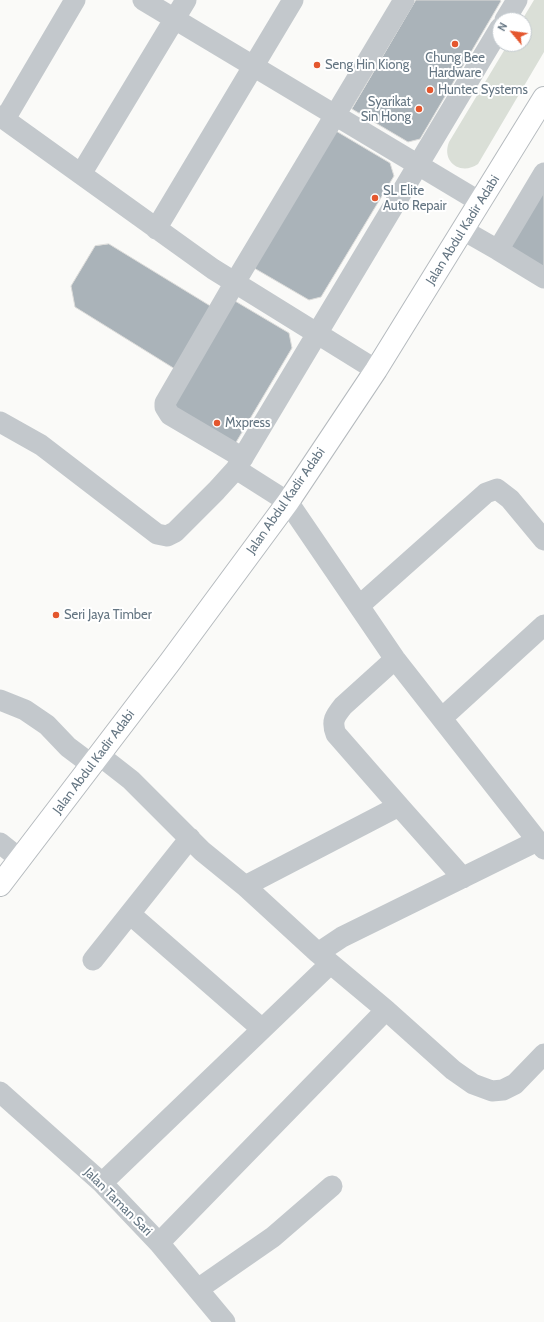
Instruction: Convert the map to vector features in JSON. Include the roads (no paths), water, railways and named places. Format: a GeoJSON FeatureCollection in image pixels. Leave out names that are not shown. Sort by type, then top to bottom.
{"type":"FeatureCollection","features":[{"type":"Feature","properties":{"kind":"main road","name":"Jalan Abdul Kadir Adabi"},"geometry":{"type":"LineString","coordinates":[[0,885],[165,668],[288,502],[376,370],[544,98]]}},
{"type":"Feature","properties":{"kind":"street"},"geometry":{"type":"LineString","coordinates":[[75,0],[2,117],[234,284],[376,370]]}},
{"type":"Feature","properties":{"kind":"street"},"geometry":{"type":"LineString","coordinates":[[143,0],[480,202]]}},
{"type":"Feature","properties":{"kind":"street"},"geometry":{"type":"LineString","coordinates":[[81,174],[186,0]]}},
{"type":"Feature","properties":{"kind":"street"},"geometry":{"type":"LineString","coordinates":[[156,229],[293,0]]}},
{"type":"Feature","properties":{"kind":"street"},"geometry":{"type":"LineString","coordinates":[[102,1183],[262,1029],[342,937],[463,878],[541,845],[395,659],[288,502],[239,463],[170,414],[165,407],[167,399],[234,284],[404,0]]}},
{"type":"Feature","properties":{"kind":"street"},"geometry":{"type":"LineString","coordinates":[[509,12],[516,0]]}},
{"type":"Feature","properties":{"kind":"street"},"geometry":{"type":"LineString","coordinates":[[0,422],[41,445],[157,534],[167,536],[175,532],[216,491],[239,463],[492,41]]}},
{"type":"Feature","properties":{"kind":"street"},"geometry":{"type":"LineString","coordinates":[[498,250],[544,173]]}},
{"type":"Feature","properties":{"kind":"street"},"geometry":{"type":"LineString","coordinates":[[463,230],[544,278]]}},
{"type":"Feature","properties":{"kind":"street"},"geometry":{"type":"LineString","coordinates":[[359,606],[486,493],[491,491],[497,489],[510,499],[544,540]]}},
{"type":"Feature","properties":{"kind":"street"},"geometry":{"type":"LineString","coordinates":[[442,718],[544,624]]}},
{"type":"Feature","properties":{"kind":"street"},"geometry":{"type":"LineString","coordinates":[[395,659],[343,706],[336,715],[333,726],[336,734],[463,878]]}},
{"type":"Feature","properties":{"kind":"street"},"geometry":{"type":"LineString","coordinates":[[0,700],[25,710],[47,725],[68,747],[131,780],[202,851],[245,886],[324,959],[386,1010],[453,1070],[472,1084],[492,1091],[503,1090],[515,1084],[544,1054]]}},
{"type":"Feature","properties":{"kind":"street"},"geometry":{"type":"LineString","coordinates":[[245,886],[398,806]]}},
{"type":"Feature","properties":{"kind":"street"},"geometry":{"type":"LineString","coordinates":[[93,960],[190,838]]}},
{"type":"Feature","properties":{"kind":"street"},"geometry":{"type":"LineString","coordinates":[[0,843],[20,859]]}},
{"type":"Feature","properties":{"kind":"street"},"geometry":{"type":"LineString","coordinates":[[130,914],[262,1029]]}},
{"type":"Feature","properties":{"kind":"street"},"geometry":{"type":"LineString","coordinates":[[159,1243],[386,1010]]}},
{"type":"Feature","properties":{"kind":"street","name":"Jalan Taman Sari"},"geometry":{"type":"LineString","coordinates":[[0,1092],[102,1183],[159,1243],[226,1322]]}},
{"type":"Feature","properties":{"kind":"street"},"geometry":{"type":"LineString","coordinates":[[198,1289],[273,1237],[332,1186]]}},
{"type":"Feature","properties":{"kind":"place","name":"Chung Bee Hardware"},"geometry":{"type":"Point","coordinates":[455,44]}},
{"type":"Feature","properties":{"kind":"place","name":"Seng Hin Kiong"},"geometry":{"type":"Point","coordinates":[317,65]}},
{"type":"Feature","properties":{"kind":"place","name":"Huntec Systems"},"geometry":{"type":"Point","coordinates":[430,90]}},
{"type":"Feature","properties":{"kind":"place","name":"Syarikat Sin Hong"},"geometry":{"type":"Point","coordinates":[419,109]}},
{"type":"Feature","properties":{"kind":"place","name":"SL Elite Auto Repair"},"geometry":{"type":"Point","coordinates":[375,198]}},
{"type":"Feature","properties":{"kind":"place","name":"Mxpress"},"geometry":{"type":"Point","coordinates":[217,423]}},
{"type":"Feature","properties":{"kind":"place","name":"Seri Jaya Timber"},"geometry":{"type":"Point","coordinates":[56,615]}}]}
